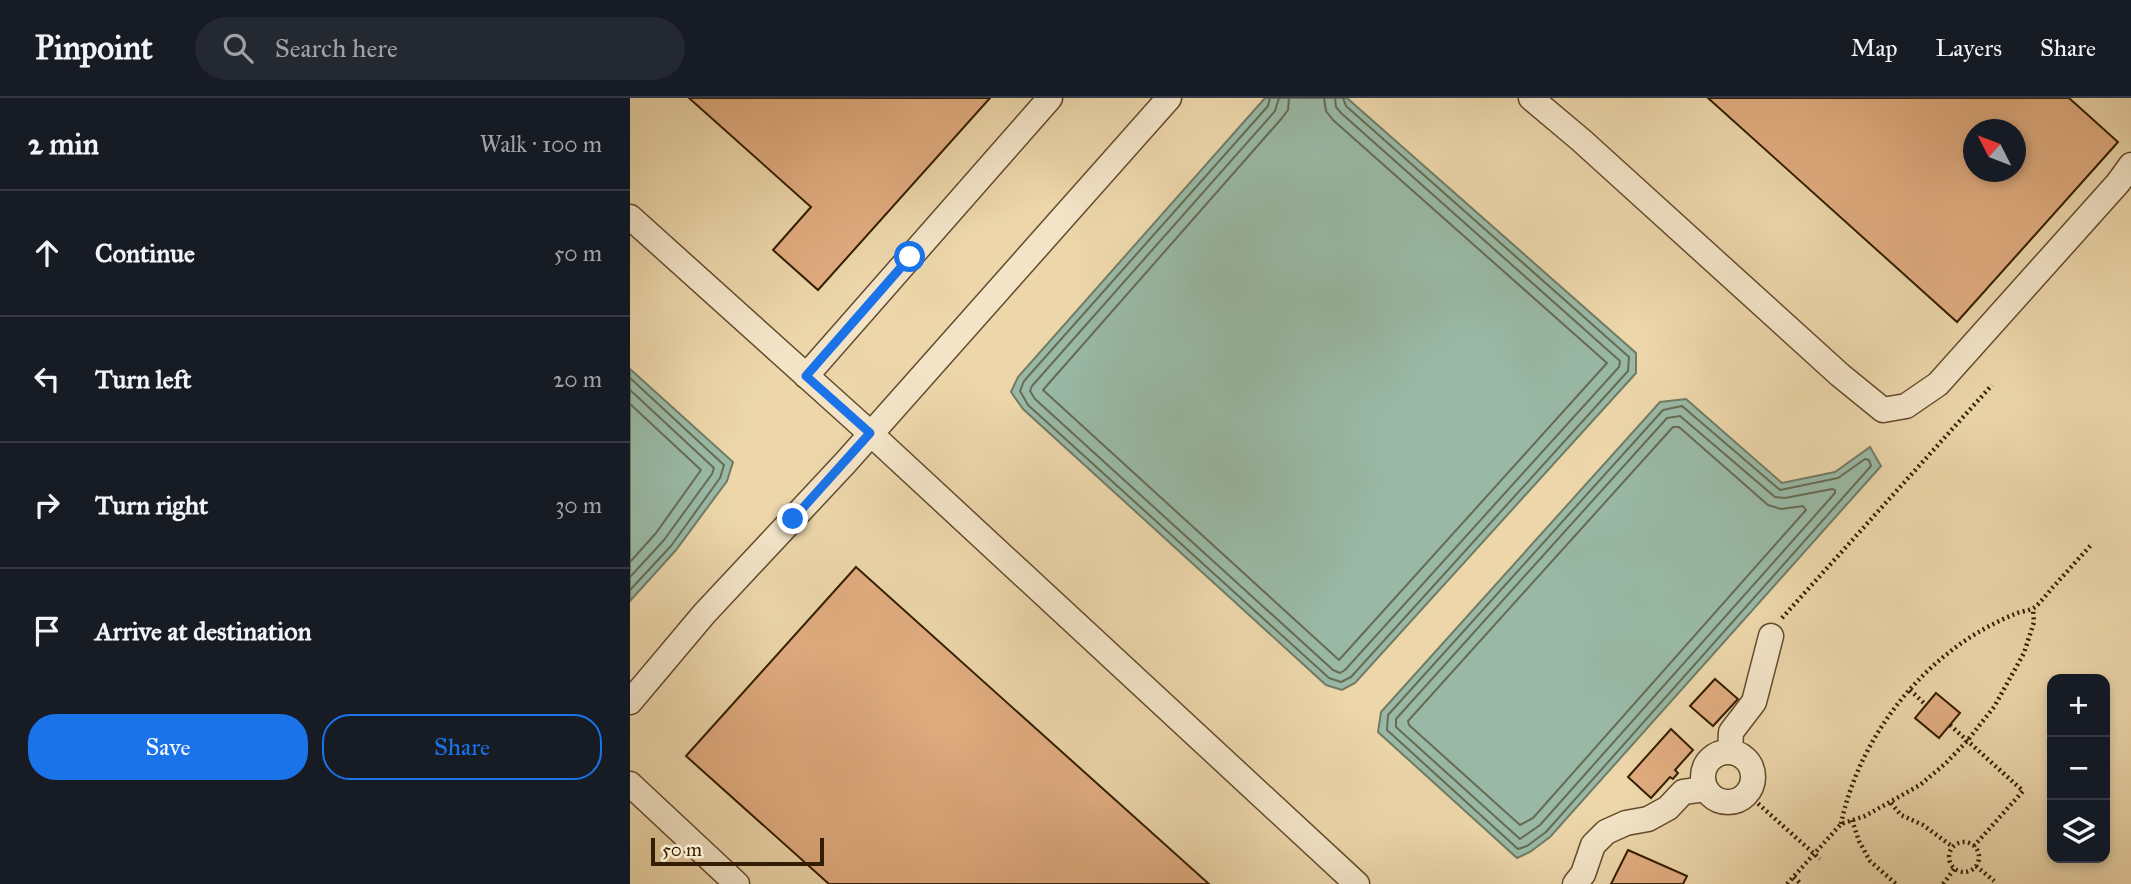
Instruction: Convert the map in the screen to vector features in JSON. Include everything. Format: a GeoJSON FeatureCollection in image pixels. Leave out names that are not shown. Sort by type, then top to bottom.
{"type":"FeatureCollection","features":[{"type":"Feature","properties":{"kind":"lane"},"geometry":{"type":"LineString","coordinates":[[806,376],[1050,98]]}},
{"type":"Feature","properties":{"kind":"lane"},"geometry":{"type":"LineString","coordinates":[[630,702],[704,614],[846,462],[1169,98]]}},
{"type":"Feature","properties":{"kind":"lane"},"geometry":{"type":"LineString","coordinates":[[1531,98],[1581,140],[1840,375],[1883,410],[1906,406],[1938,384],[2118,183],[2131,165]]}},
{"type":"Feature","properties":{"kind":"lane"},"geometry":{"type":"LineString","coordinates":[[630,217],[870,433],[1357,884]]}},
{"type":"Feature","properties":{"kind":"lane"},"geometry":{"type":"LineString","coordinates":[[1730,752],[1731,732],[1754,702],[1771,636]]}},
{"type":"Feature","properties":{"kind":"lane"},"geometry":{"type":"LineString","coordinates":[[1721,752],[1730,752],[1745,759],[1750,766],[1753,782],[1744,796],[1729,803],[1714,799],[1705,789],[1702,777],[1707,762],[1721,752]]}},
{"type":"Feature","properties":{"kind":"lane"},"geometry":{"type":"LineString","coordinates":[[630,785],[737,884]]}},
{"type":"Feature","properties":{"kind":"lane"},"geometry":{"type":"LineString","coordinates":[[1575,884],[1583,874],[1594,845],[1605,832],[1626,823],[1648,819],[1668,808],[1683,792],[1705,789]]}},
{"type":"Feature","properties":{"kind":"path"},"geometry":{"type":"LineString","coordinates":[[1771,636],[1782,618],[1992,384]]}},
{"type":"Feature","properties":{"kind":"path"},"geometry":{"type":"LineString","coordinates":[[1841,824],[1845,803],[1866,752],[1886,719],[1910,690],[1959,644],[2018,612],[2033,609],[2092,544]]}},
{"type":"Feature","properties":{"kind":"path"},"geometry":{"type":"LineString","coordinates":[[1787,884],[1841,824],[1891,803],[1920,785],[1967,741],[1994,707],[2024,653],[2034,622],[2033,609]]}},
{"type":"Feature","properties":{"kind":"path"},"geometry":{"type":"LineString","coordinates":[[1910,690],[1926,705]]}},
{"type":"Feature","properties":{"kind":"path"},"geometry":{"type":"LineString","coordinates":[[1950,725],[2023,791],[1974,846]]}},
{"type":"Feature","properties":{"kind":"path"},"geometry":{"type":"LineString","coordinates":[[1754,800],[1820,859]]}},
{"type":"Feature","properties":{"kind":"path"},"geometry":{"type":"LineString","coordinates":[[1891,803],[1900,815],[1923,825],[1953,847]]}},
{"type":"Feature","properties":{"kind":"path"},"geometry":{"type":"LineString","coordinates":[[1852,820],[1870,862],[1896,884]]}},
{"type":"Feature","properties":{"kind":"path"},"geometry":{"type":"LineString","coordinates":[[1961,842],[1974,846],[1979,854],[1976,866],[1966,872],[1955,868],[1950,861],[1953,847],[1961,842]]}},
{"type":"Feature","properties":{"kind":"path"},"geometry":{"type":"LineString","coordinates":[[1976,866],[1994,881]]}},
{"type":"Feature","properties":{"kind":"path"},"geometry":{"type":"LineString","coordinates":[[1943,884],[1955,868]]}},
{"type":"Feature","properties":{"kind":"path"},"geometry":{"type":"LineString","coordinates":[[1794,877],[1801,884]]}},
{"type":"Feature","properties":{"kind":"water"},"geometry":{"type":"Polygon","coordinates":[[[1265,98],[1347,98],[1636,353],[1636,373],[1355,683],[1342,690],[1326,685],[1023,409],[1011,392],[1018,377],[1265,98]]]}},
{"type":"Feature","properties":{"kind":"water"},"geometry":{"type":"Polygon","coordinates":[[[630,369],[733,462],[727,481],[676,550],[630,601],[630,369]]]}},
{"type":"Feature","properties":{"kind":"water"},"geometry":{"type":"Polygon","coordinates":[[[1686,399],[1782,483],[1835,472],[1870,447],[1881,466],[1550,837],[1517,858],[1378,732],[1381,712],[1660,402],[1686,399]]]}},
{"type":"Feature","properties":{"kind":"building"},"geometry":{"type":"Polygon","coordinates":[[[689,98],[990,98],[818,290],[773,250],[811,207],[689,98]]]}},
{"type":"Feature","properties":{"kind":"building"},"geometry":{"type":"Polygon","coordinates":[[[1708,98],[2069,98],[2118,142],[1957,322],[1708,98]]]}},
{"type":"Feature","properties":{"kind":"building"},"geometry":{"type":"Polygon","coordinates":[[[856,567],[1209,884],[829,884],[686,756],[856,567]]]}},
{"type":"Feature","properties":{"kind":"building"},"geometry":{"type":"Polygon","coordinates":[[[1715,679],[1738,699],[1713,726],[1690,706],[1715,679]]]}},
{"type":"Feature","properties":{"kind":"building"},"geometry":{"type":"Polygon","coordinates":[[[1936,693],[1960,713],[1939,738],[1915,718],[1936,693]]]}},
{"type":"Feature","properties":{"kind":"building"},"geometry":{"type":"Polygon","coordinates":[[[1671,729],[1693,750],[1675,770],[1678,773],[1673,779],[1670,777],[1651,798],[1628,777],[1671,729]]]}},
{"type":"Feature","properties":{"kind":"building"},"geometry":{"type":"Polygon","coordinates":[[[1628,850],[1687,876],[1683,884],[1611,884],[1628,850]]]}},
{"type":"Feature","properties":{"kind":"route"},"geometry":{"type":"LineString","coordinates":[[793,519],[870,433],[806,376],[910,257]]}}]}
